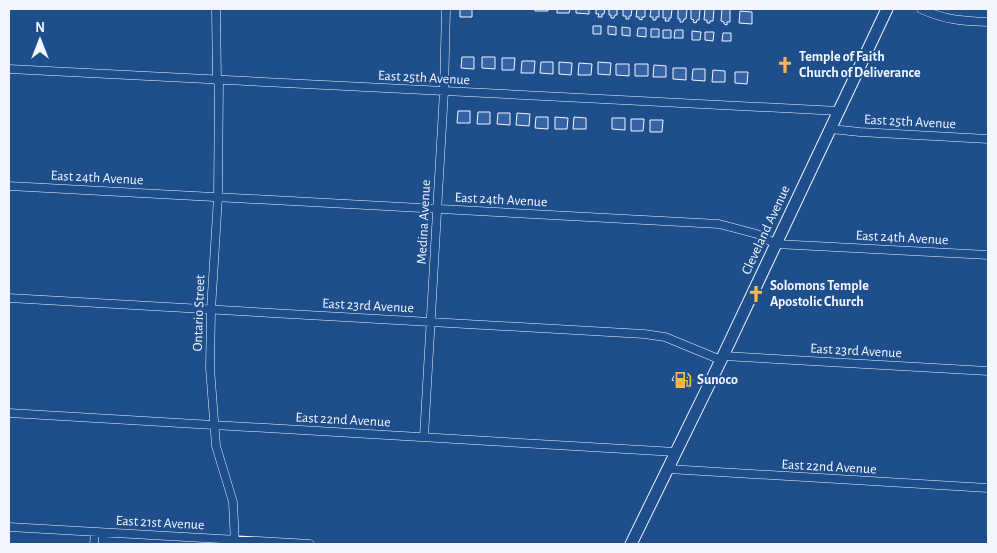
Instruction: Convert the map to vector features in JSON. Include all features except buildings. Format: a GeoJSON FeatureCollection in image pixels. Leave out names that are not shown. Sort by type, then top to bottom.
{"type":"FeatureCollection","features":[{"type":"Feature","properties":{"kind":"main road","name":"Cleveland Avenue"},"geometry":{"type":"LineString","coordinates":[[631,544],[722,358],[887,9]]}},
{"type":"Feature","properties":{"kind":"street","name":"Ontario Street"},"geometry":{"type":"LineString","coordinates":[[216,9],[218,197],[211,310],[210,368],[216,446],[233,502],[235,542]]}},
{"type":"Feature","properties":{"kind":"street","name":"Medina Avenue"},"geometry":{"type":"LineString","coordinates":[[424,437],[444,91],[446,9]]}},
{"type":"Feature","properties":{"kind":"street"},"geometry":{"type":"LineString","coordinates":[[921,9],[938,17],[960,21],[988,22]]}},
{"type":"Feature","properties":{"kind":"street","name":"East 25th Avenue"},"geometry":{"type":"LineString","coordinates":[[9,69],[839,111]]}},
{"type":"Feature","properties":{"kind":"street","name":"East 25th Avenue"},"geometry":{"type":"LineString","coordinates":[[831,129],[988,139]]}},
{"type":"Feature","properties":{"kind":"street","name":"East 24th Avenue"},"geometry":{"type":"LineString","coordinates":[[9,186],[719,224],[757,234],[776,244],[988,255]]}},
{"type":"Feature","properties":{"kind":"street","name":"East 23rd Avenue"},"geometry":{"type":"LineString","coordinates":[[9,298],[658,336],[722,358],[988,371]]}},
{"type":"Feature","properties":{"kind":"street","name":"East 22nd Avenue"},"geometry":{"type":"LineString","coordinates":[[9,413],[676,452]]}},
{"type":"Feature","properties":{"kind":"street","name":"East 22nd Avenue"},"geometry":{"type":"LineString","coordinates":[[668,469],[988,488]]}},
{"type":"Feature","properties":{"kind":"street","name":"East 21st Avenue"},"geometry":{"type":"LineString","coordinates":[[9,527],[235,542],[310,544]]}},
{"type":"Feature","properties":{"kind":"street"},"geometry":{"type":"LineString","coordinates":[[94,544],[95,532]]}},
{"type":"Feature","properties":{"kind":"place","name":"Temple of Faith Church of Deliverance"},"geometry":{"type":"Point","coordinates":[785,65]}},
{"type":"Feature","properties":{"kind":"place","name":"Solomons Temple Apostolic Church"},"geometry":{"type":"Point","coordinates":[756,294]}},
{"type":"Feature","properties":{"kind":"place","name":"Sunoco"},"geometry":{"type":"Point","coordinates":[683,380]}}]}
